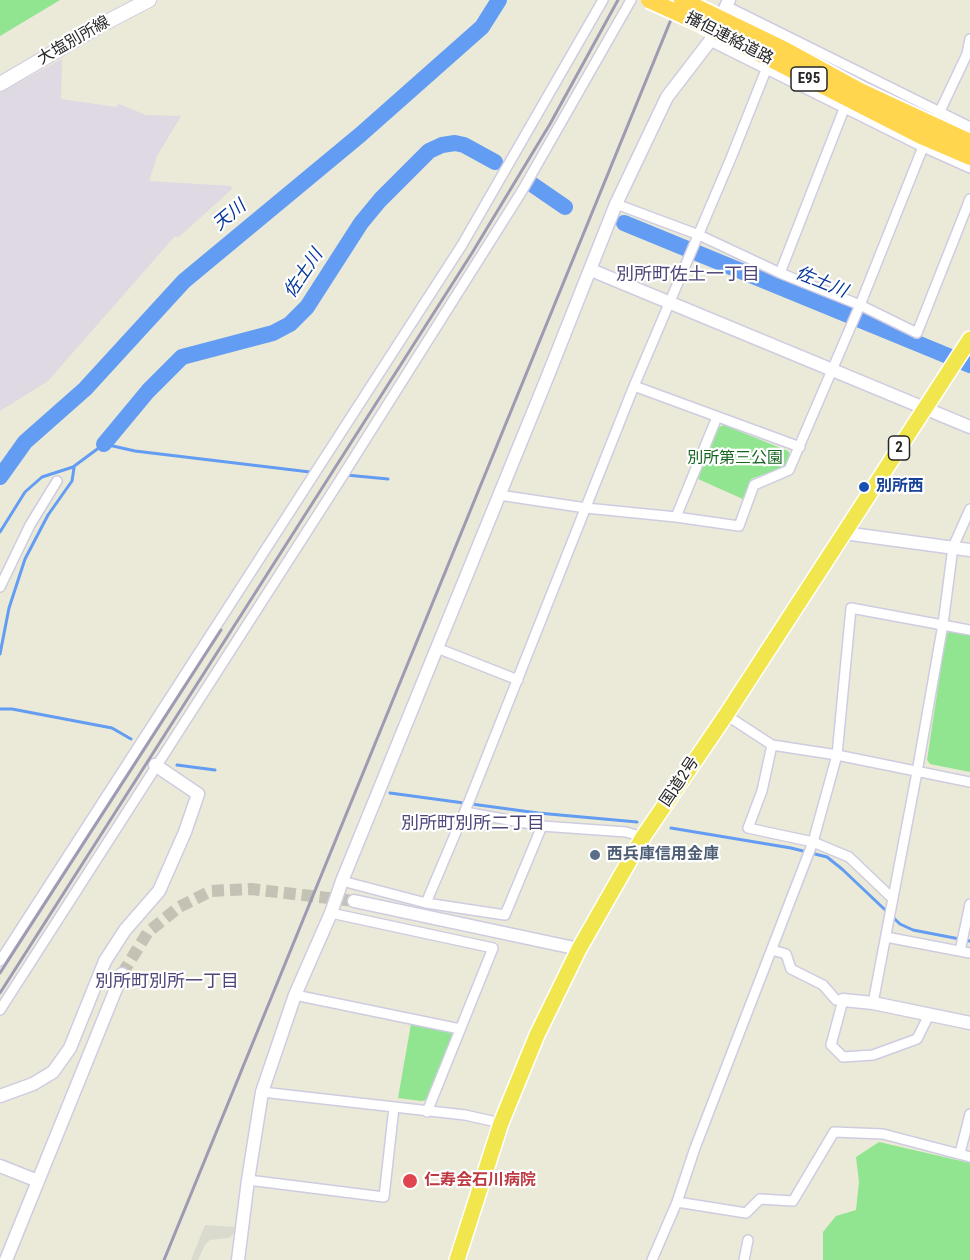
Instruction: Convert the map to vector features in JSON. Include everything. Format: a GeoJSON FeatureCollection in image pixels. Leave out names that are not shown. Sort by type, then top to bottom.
{"type":"FeatureCollection","features":[{"type":"Feature","properties":{"kind":"highway","name":"播但連絡道路"},"geometry":{"type":"LineString","coordinates":[[649,0],[702,24],[902,126],[970,157]]}},
{"type":"Feature","properties":{"kind":"highway","name":"播但連絡道路"},"geometry":{"type":"LineString","coordinates":[[682,0],[775,45],[879,100],[970,142]]}},
{"type":"Feature","properties":{"kind":"highway","name":"国道2号"},"geometry":{"type":"LineString","coordinates":[[457,1260],[501,1123],[537,1035],[579,949],[643,837],[726,715],[962,351]]}},
{"type":"Feature","properties":{"kind":"main road","name":"大塩別所線"},"geometry":{"type":"LineString","coordinates":[[0,84],[149,0]]}},
{"type":"Feature","properties":{"kind":"street"},"geometry":{"type":"LineString","coordinates":[[0,961],[462,244],[603,0]]}},
{"type":"Feature","properties":{"kind":"street"},"geometry":{"type":"LineString","coordinates":[[0,1010],[340,480],[522,191],[631,0]]}},
{"type":"Feature","properties":{"kind":"street"},"geometry":{"type":"LineString","coordinates":[[238,1260],[262,1092],[295,994],[331,913],[616,204],[667,97],[710,41],[727,3],[940,114],[970,127]]}},
{"type":"Feature","properties":{"kind":"street"},"geometry":{"type":"LineString","coordinates":[[499,495],[739,526],[754,485],[789,470],[800,447],[922,147],[940,114],[967,54],[970,39]]}},
{"type":"Feature","properties":{"kind":"street"},"geometry":{"type":"LineString","coordinates":[[710,41],[844,109],[970,168]]}},
{"type":"Feature","properties":{"kind":"street"},"geometry":{"type":"LineString","coordinates":[[426,903],[468,806],[634,386],[766,70]]}},
{"type":"Feature","properties":{"kind":"street"},"geometry":{"type":"LineString","coordinates":[[780,273],[844,109]]}},
{"type":"Feature","properties":{"kind":"street"},"geometry":{"type":"LineString","coordinates":[[616,204],[699,235],[858,309],[916,333],[970,199]]}},
{"type":"Feature","properties":{"kind":"street"},"geometry":{"type":"LineString","coordinates":[[591,270],[970,427]]}},
{"type":"Feature","properties":{"kind":"street"},"geometry":{"type":"LineString","coordinates":[[634,386],[800,447]]}},
{"type":"Feature","properties":{"kind":"street"},"geometry":{"type":"LineString","coordinates":[[676,517],[717,417]]}},
{"type":"Feature","properties":{"kind":"street"},"geometry":{"type":"LineString","coordinates":[[0,587],[30,525],[57,481]]}},
{"type":"Feature","properties":{"kind":"street"},"geometry":{"type":"LineString","coordinates":[[873,1003],[943,624],[953,547],[970,509]]}},
{"type":"Feature","properties":{"kind":"street"},"geometry":{"type":"LineString","coordinates":[[844,533],[970,550]]}},
{"type":"Feature","properties":{"kind":"street"},"geometry":{"type":"LineString","coordinates":[[652,1260],[813,842],[837,755],[850,609],[970,630]]}},
{"type":"Feature","properties":{"kind":"street"},"geometry":{"type":"LineString","coordinates":[[437,648],[518,680]]}},
{"type":"Feature","properties":{"kind":"street"},"geometry":{"type":"LineString","coordinates":[[726,715],[772,745],[837,755],[970,782]]}},
{"type":"Feature","properties":{"kind":"street"},"geometry":{"type":"LineString","coordinates":[[772,745],[762,791],[748,828],[813,842],[849,857],[893,899]]}},
{"type":"Feature","properties":{"kind":"street"},"geometry":{"type":"LineString","coordinates":[[0,1096],[33,1084],[52,1072],[70,1048],[105,962],[125,930],[159,891],[185,832],[198,794],[156,765]]}},
{"type":"Feature","properties":{"kind":"street"},"geometry":{"type":"LineString","coordinates":[[468,806],[542,826],[626,832],[643,837]]}},
{"type":"Feature","properties":{"kind":"street"},"geometry":{"type":"LineString","coordinates":[[342,881],[426,903],[505,915],[542,826]]}},
{"type":"Feature","properties":{"kind":"street"},"geometry":{"type":"LineString","coordinates":[[354,901],[579,949]]}},
{"type":"Feature","properties":{"kind":"street"},"geometry":{"type":"LineString","coordinates":[[960,951],[970,904]]}},
{"type":"Feature","properties":{"kind":"street"},"geometry":{"type":"LineString","coordinates":[[331,913],[493,948],[427,1112]]}},
{"type":"Feature","properties":{"kind":"street"},"geometry":{"type":"LineString","coordinates":[[886,937],[970,953]]}},
{"type":"Feature","properties":{"kind":"street"},"geometry":{"type":"LineString","coordinates":[[772,950],[786,954],[791,969],[824,985],[836,1000],[873,1003],[970,1023]]}},
{"type":"Feature","properties":{"kind":"street"},"geometry":{"type":"LineString","coordinates":[[6,1260],[122,974]]}},
{"type":"Feature","properties":{"kind":"street"},"geometry":{"type":"LineString","coordinates":[[295,994],[460,1029]]}},
{"type":"Feature","properties":{"kind":"street"},"geometry":{"type":"LineString","coordinates":[[843,1000],[831,1045],[843,1057],[873,1055],[917,1039],[929,1015]]}},
{"type":"Feature","properties":{"kind":"street"},"geometry":{"type":"LineString","coordinates":[[262,1092],[465,1115],[501,1123]]}},
{"type":"Feature","properties":{"kind":"street"},"geometry":{"type":"LineString","coordinates":[[248,1180],[384,1197],[394,1107]]}},
{"type":"Feature","properties":{"kind":"street"},"geometry":{"type":"LineString","coordinates":[[960,1153],[970,1114]]}},
{"type":"Feature","properties":{"kind":"street"},"geometry":{"type":"LineString","coordinates":[[676,1202],[746,1213],[760,1199],[793,1201],[834,1132],[883,1134],[970,1157]]}},
{"type":"Feature","properties":{"kind":"street"},"geometry":{"type":"LineString","coordinates":[[0,1166],[38,1181]]}},
{"type":"Feature","properties":{"kind":"street"},"geometry":{"type":"LineString","coordinates":[[744,1260],[748,1240]]}},
{"type":"Feature","properties":{"kind":"shaded area"},"geometry":{"type":"Polygon","coordinates":[[[62,59],[61,99],[116,107],[119,104],[146,115],[181,116],[157,156],[149,181],[231,186],[232,189],[179,237],[175,236],[48,381],[0,411],[0,93],[62,59]]]}},
{"type":"Feature","properties":{"kind":"shaded area"},"geometry":{"type":"Polygon","coordinates":[[[205,1225],[235,1227],[234,1233],[229,1238],[210,1240],[198,1260],[191,1260],[205,1225]]]}},
{"type":"Feature","properties":{"kind":"green space"},"geometry":{"type":"Polygon","coordinates":[[[0,0],[60,0],[0,36],[0,0]]]}},
{"type":"Feature","properties":{"kind":"green space","name":"別所第三公園"},"geometry":{"type":"Polygon","coordinates":[[[724,425],[788,451],[791,456],[784,467],[751,479],[745,500],[698,479],[719,427],[724,425]]]}},
{"type":"Feature","properties":{"kind":"green space"},"geometry":{"type":"Polygon","coordinates":[[[952,630],[970,634],[970,772],[930,764],[927,760],[946,634],[952,630]]]}},
{"type":"Feature","properties":{"kind":"green space"},"geometry":{"type":"Polygon","coordinates":[[[411,1024],[449,1030],[454,1036],[428,1100],[398,1098],[411,1024]]]}},
{"type":"Feature","properties":{"kind":"green space"},"geometry":{"type":"Polygon","coordinates":[[[879,1142],[970,1163],[970,1260],[823,1260],[823,1232],[836,1216],[856,1210],[859,1182],[856,1157],[879,1142]]]}},
{"type":"Feature","properties":{"kind":"waterway","name":"天川"},"geometry":{"type":"LineString","coordinates":[[0,477],[25,442],[85,389],[184,281],[360,135],[482,27],[499,0]]}},
{"type":"Feature","properties":{"kind":"waterway","name":"佐土川"},"geometry":{"type":"LineString","coordinates":[[104,444],[148,391],[182,357],[273,333],[290,324],[307,307],[361,223],[380,200],[429,151],[442,145],[455,143],[464,145],[495,162]]}},
{"type":"Feature","properties":{"kind":"waterway","name":"佐土川"},"geometry":{"type":"LineString","coordinates":[[533,185],[565,207]]}},
{"type":"Feature","properties":{"kind":"waterway","name":"佐土川"},"geometry":{"type":"LineString","coordinates":[[624,223],[970,365]]}},
{"type":"Feature","properties":{"kind":"waterway"},"geometry":{"type":"LineString","coordinates":[[0,532],[25,492],[42,477],[73,467],[104,444],[135,451],[310,472]]}},
{"type":"Feature","properties":{"kind":"waterway"},"geometry":{"type":"LineString","coordinates":[[0,654],[9,608],[25,559],[48,515],[72,481],[74,468]]}},
{"type":"Feature","properties":{"kind":"waterway"},"geometry":{"type":"LineString","coordinates":[[346,475],[388,479]]}},
{"type":"Feature","properties":{"kind":"waterway"},"geometry":{"type":"LineString","coordinates":[[0,709],[12,709],[112,728],[131,739]]}},
{"type":"Feature","properties":{"kind":"waterway"},"geometry":{"type":"LineString","coordinates":[[177,765],[215,770]]}},
{"type":"Feature","properties":{"kind":"waterway"},"geometry":{"type":"LineString","coordinates":[[390,793],[538,813],[637,822]]}},
{"type":"Feature","properties":{"kind":"waterway"},"geometry":{"type":"LineString","coordinates":[[671,828],[791,848],[827,857],[900,924],[913,930],[970,941]]}},
{"type":"Feature","properties":{"kind":"tunnel"},"geometry":{"type":"LineString","coordinates":[[122,974],[148,932],[179,907],[211,891],[251,889],[354,901]]}},
{"type":"Feature","properties":{"kind":"railway"},"geometry":{"type":"LineString","coordinates":[[0,993],[472,253],[550,124],[618,0]]}},
{"type":"Feature","properties":{"kind":"railway"},"geometry":{"type":"LineString","coordinates":[[164,1260],[679,0]]}},
{"type":"Feature","properties":{"kind":"railway"},"geometry":{"type":"LineString","coordinates":[[0,973],[221,630]]}},
{"type":"Feature","properties":{"kind":"place","name":"別所西"},"geometry":{"type":"Point","coordinates":[864,487]}},
{"type":"Feature","properties":{"kind":"place","name":"西兵庫信用金庫"},"geometry":{"type":"Point","coordinates":[595,855]}},
{"type":"Feature","properties":{"kind":"place","name":"仁寿会石川病院"},"geometry":{"type":"Point","coordinates":[410,1181]}},
{"type":"Feature","properties":{"kind":"district","name":"別所町佐土一丁目"},"geometry":{"type":"Point","coordinates":[688,275]}},
{"type":"Feature","properties":{"kind":"district","name":"別所町別所二丁目"},"geometry":{"type":"Point","coordinates":[473,824]}},
{"type":"Feature","properties":{"kind":"district","name":"別所町別所一丁目"},"geometry":{"type":"Point","coordinates":[167,982]}}]}
